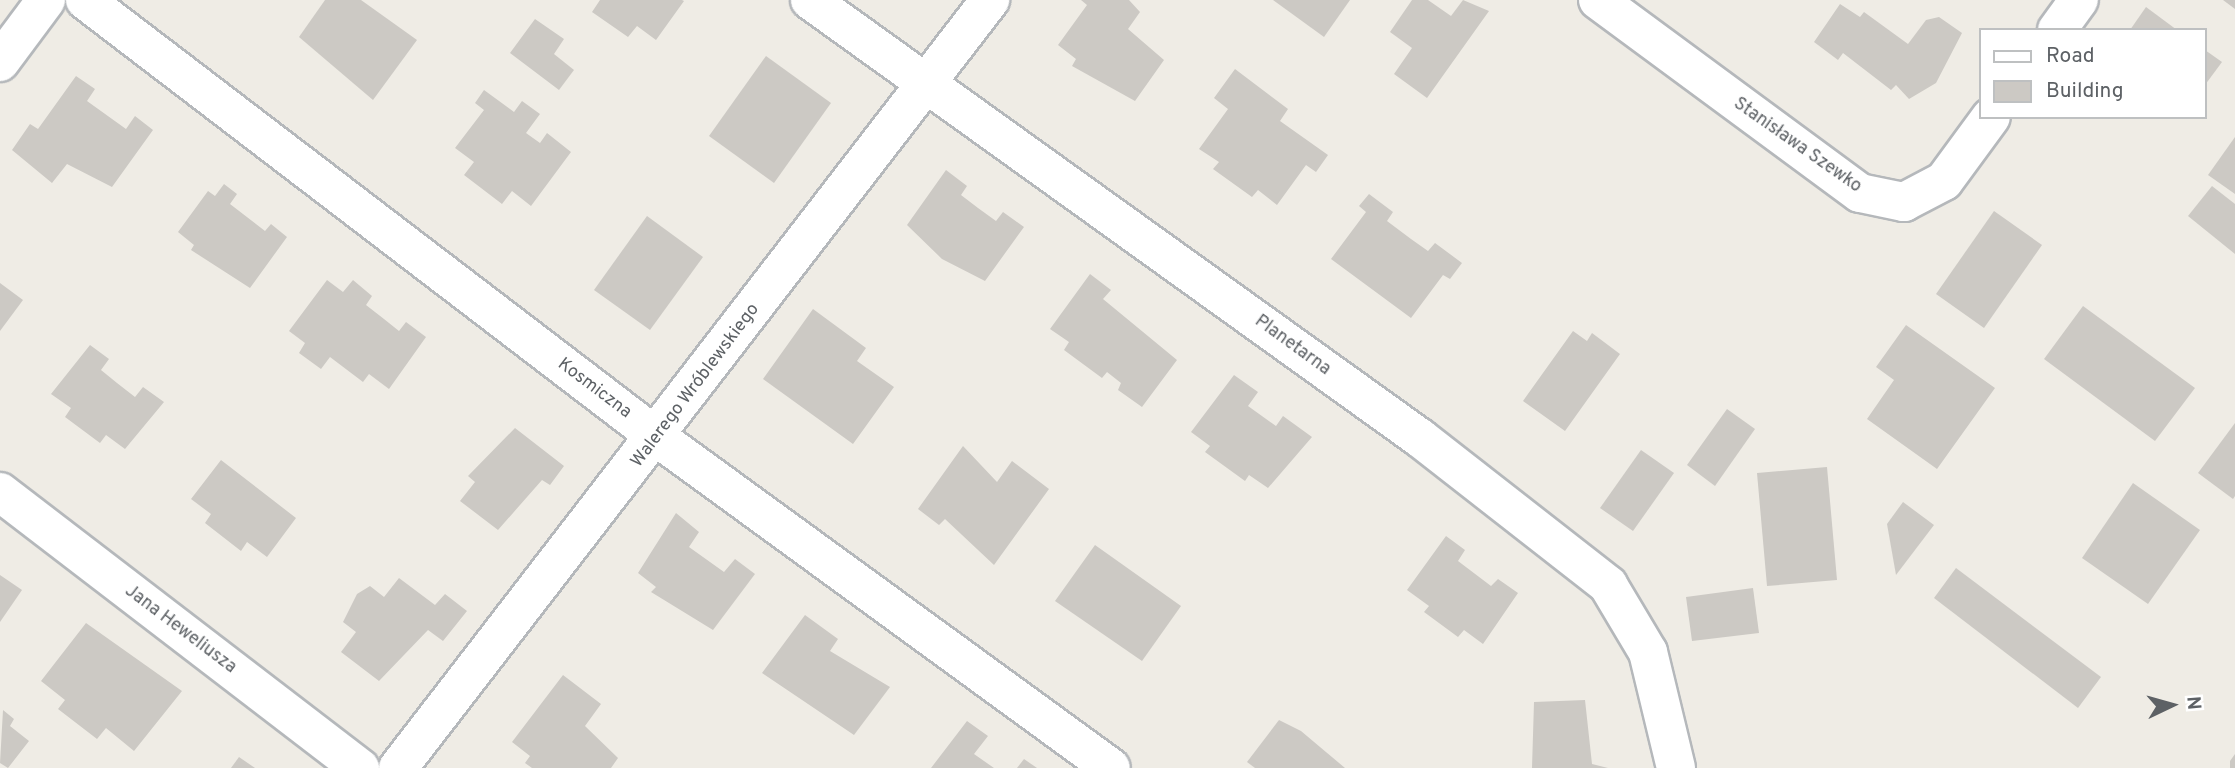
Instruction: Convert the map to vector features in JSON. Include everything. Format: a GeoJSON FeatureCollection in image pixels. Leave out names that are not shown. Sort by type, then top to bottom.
{"type":"FeatureCollection","features":[{"type":"Feature","properties":{"kind":"street"},"geometry":{"type":"LineString","coordinates":[[0,62],[46,0]]}},
{"type":"Feature","properties":{"kind":"street","name":"Kosmiczna"},"geometry":{"type":"LineString","coordinates":[[85,0],[658,438],[1111,768]]}},
{"type":"Feature","properties":{"kind":"street","name":"Planetarna"},"geometry":{"type":"LineString","coordinates":[[810,0],[1419,438],[1608,585],[1648,652],[1676,768]]}},
{"type":"Feature","properties":{"kind":"street","name":"Walerego Wróblewskiego"},"geometry":{"type":"LineString","coordinates":[[398,768],[658,438],[922,82],[989,0]]}},
{"type":"Feature","properties":{"kind":"street","name":"Stanisława Szewko"},"geometry":{"type":"LineString","coordinates":[[1598,0],[1860,193],[1904,202],[1944,181],[1990,119]]}},
{"type":"Feature","properties":{"kind":"street"},"geometry":{"type":"LineString","coordinates":[[2058,28],[2079,0]]}},
{"type":"Feature","properties":{"kind":"street","name":"Jana Heweliusza"},"geometry":{"type":"LineString","coordinates":[[0,492],[360,768]]}},
{"type":"Feature","properties":{"kind":"building"},"geometry":{"type":"Polygon","coordinates":[[[325,0],[361,0],[417,40],[373,100],[299,37],[325,0]]]}},
{"type":"Feature","properties":{"kind":"building"},"geometry":{"type":"Polygon","coordinates":[[[600,0],[684,1],[656,40],[637,26],[628,37],[592,12],[600,0]]]}},
{"type":"Feature","properties":{"kind":"building"},"geometry":{"type":"Polygon","coordinates":[[[1081,0],[1129,0],[1140,12],[1128,29],[1164,60],[1135,101],[1072,66],[1076,59],[1058,45],[1087,5],[1081,0]]]}},
{"type":"Feature","properties":{"kind":"building"},"geometry":{"type":"Polygon","coordinates":[[[1273,0],[1350,0],[1324,37],[1273,0]]]}},
{"type":"Feature","properties":{"kind":"building"},"geometry":{"type":"Polygon","coordinates":[[[1412,0],[1428,0],[1451,16],[1463,0],[1489,11],[1427,98],[1394,74],[1412,48],[1390,32],[1412,0]]]}},
{"type":"Feature","properties":{"kind":"building"},"geometry":{"type":"Polygon","coordinates":[[[2223,0],[2235,0],[2235,9],[2223,0]]]}},
{"type":"Feature","properties":{"kind":"building"},"geometry":{"type":"Polygon","coordinates":[[[1840,4],[1860,17],[1864,12],[1908,44],[1926,20],[1939,17],[1962,33],[1936,83],[1909,99],[1896,85],[1891,90],[1843,53],[1838,60],[1814,42],[1840,4]]]}},
{"type":"Feature","properties":{"kind":"building"},"geometry":{"type":"Polygon","coordinates":[[[2146,7],[2174,28],[2131,28],[2146,7]]]}},
{"type":"Feature","properties":{"kind":"building"},"geometry":{"type":"Polygon","coordinates":[[[535,19],[564,39],[554,54],[574,70],[559,90],[510,53],[535,19]]]}},
{"type":"Feature","properties":{"kind":"building"},"geometry":{"type":"Polygon","coordinates":[[[2207,51],[2222,62],[2207,82],[2207,51]]]}},
{"type":"Feature","properties":{"kind":"building"},"geometry":{"type":"Polygon","coordinates":[[[766,56],[831,103],[774,183],[709,136],[766,56]]]}},
{"type":"Feature","properties":{"kind":"building"},"geometry":{"type":"Polygon","coordinates":[[[1235,69],[1288,109],[1280,121],[1328,155],[1316,172],[1306,165],[1277,205],[1258,190],[1252,197],[1213,169],[1219,162],[1199,149],[1228,109],[1214,98],[1235,69]]]}},
{"type":"Feature","properties":{"kind":"building"},"geometry":{"type":"Polygon","coordinates":[[[76,76],[95,89],[87,101],[126,129],[135,116],[153,130],[112,187],[67,164],[52,183],[12,150],[30,124],[38,129],[76,76]]]}},
{"type":"Feature","properties":{"kind":"building"},"geometry":{"type":"Polygon","coordinates":[[[484,90],[514,112],[522,101],[540,114],[526,133],[540,143],[547,133],[571,152],[531,206],[512,191],[502,204],[464,175],[474,162],[455,148],[484,110],[475,103],[484,90]]]}},
{"type":"Feature","properties":{"kind":"building"},"geometry":{"type":"Polygon","coordinates":[[[2235,137],[2235,194],[2208,175],[2235,137]]]}},
{"type":"Feature","properties":{"kind":"building"},"geometry":{"type":"Polygon","coordinates":[[[946,170],[967,186],[961,195],[978,208],[996,221],[1003,212],[1024,227],[985,281],[942,259],[907,225],[946,170]]]}},
{"type":"Feature","properties":{"kind":"building"},"geometry":{"type":"Polygon","coordinates":[[[224,184],[237,194],[230,204],[265,231],[271,224],[287,237],[250,288],[191,250],[194,245],[178,232],[208,191],[215,196],[224,184]]]}},
{"type":"Feature","properties":{"kind":"building"},"geometry":{"type":"Polygon","coordinates":[[[2212,186],[2235,204],[2235,254],[2188,216],[2212,186]]]}},
{"type":"Feature","properties":{"kind":"building"},"geometry":{"type":"Polygon","coordinates":[[[1369,194],[1393,212],[1387,221],[1411,239],[1428,251],[1435,243],[1462,263],[1450,279],[1443,275],[1411,318],[1331,259],[1366,212],[1359,206],[1369,194]]]}},
{"type":"Feature","properties":{"kind":"building"},"geometry":{"type":"Polygon","coordinates":[[[1994,211],[2042,245],[1984,328],[1936,294],[1994,211]]]}},
{"type":"Feature","properties":{"kind":"building"},"geometry":{"type":"Polygon","coordinates":[[[647,216],[703,257],[650,330],[594,290],[647,216]]]}},
{"type":"Feature","properties":{"kind":"building"},"geometry":{"type":"Polygon","coordinates":[[[1090,274],[1111,290],[1103,299],[1177,360],[1142,407],[1118,390],[1121,383],[1107,372],[1102,378],[1064,350],[1069,342],[1050,329],[1090,274]]]}},
{"type":"Feature","properties":{"kind":"building"},"geometry":{"type":"Polygon","coordinates":[[[327,280],[343,292],[353,280],[372,296],[366,305],[399,331],[406,322],[426,337],[389,389],[369,374],[363,382],[330,357],[321,369],[299,353],[305,343],[289,331],[327,280]]]}},
{"type":"Feature","properties":{"kind":"building"},"geometry":{"type":"Polygon","coordinates":[[[0,283],[23,300],[0,331],[0,283]]]}},
{"type":"Feature","properties":{"kind":"building"},"geometry":{"type":"Polygon","coordinates":[[[2083,306],[2195,388],[2155,441],[2044,359],[2083,306]]]}},
{"type":"Feature","properties":{"kind":"building"},"geometry":{"type":"Polygon","coordinates":[[[813,309],[866,348],[857,361],[894,387],[853,444],[763,379],[813,309]]]}},
{"type":"Feature","properties":{"kind":"building"},"geometry":{"type":"Polygon","coordinates":[[[1906,325],[1995,388],[1937,469],[1867,419],[1894,380],[1876,367],[1906,325]]]}},
{"type":"Feature","properties":{"kind":"building"},"geometry":{"type":"Polygon","coordinates":[[[1573,331],[1587,341],[1592,333],[1620,354],[1565,431],[1523,401],[1573,331]]]}},
{"type":"Feature","properties":{"kind":"building"},"geometry":{"type":"Polygon","coordinates":[[[90,345],[109,359],[101,370],[135,397],[143,387],[164,402],[125,449],[106,435],[100,443],[65,417],[71,408],[51,394],[90,345]]]}},
{"type":"Feature","properties":{"kind":"building"},"geometry":{"type":"Polygon","coordinates":[[[1234,375],[1258,392],[1248,406],[1276,426],[1283,416],[1312,437],[1268,488],[1249,475],[1245,481],[1205,452],[1210,446],[1191,432],[1234,375]]]}},
{"type":"Feature","properties":{"kind":"building"},"geometry":{"type":"Polygon","coordinates":[[[1727,409],[1755,429],[1715,486],[1687,465],[1727,409]]]}},
{"type":"Feature","properties":{"kind":"building"},"geometry":{"type":"Polygon","coordinates":[[[2235,423],[2235,496],[2233,499],[2198,473],[2235,423]]]}},
{"type":"Feature","properties":{"kind":"building"},"geometry":{"type":"Polygon","coordinates":[[[515,428],[564,466],[550,485],[542,480],[498,530],[460,501],[475,482],[468,476],[515,428]]]}},
{"type":"Feature","properties":{"kind":"building"},"geometry":{"type":"Polygon","coordinates":[[[963,446],[997,482],[1012,461],[1049,489],[994,565],[945,519],[939,525],[918,509],[963,446]]]}},
{"type":"Feature","properties":{"kind":"building"},"geometry":{"type":"Polygon","coordinates":[[[1641,450],[1674,473],[1633,531],[1600,508],[1641,450]]]}},
{"type":"Feature","properties":{"kind":"building"},"geometry":{"type":"Polygon","coordinates":[[[221,460],[296,518],[267,557],[247,542],[241,551],[205,523],[211,514],[191,499],[221,460]]]}},
{"type":"Feature","properties":{"kind":"building"},"geometry":{"type":"Polygon","coordinates":[[[1827,467],[1837,580],[1767,586],[1757,473],[1827,467]]]}},
{"type":"Feature","properties":{"kind":"building"},"geometry":{"type":"Polygon","coordinates":[[[2133,483],[2200,530],[2148,604],[2082,558],[2133,483]]]}},
{"type":"Feature","properties":{"kind":"building"},"geometry":{"type":"Polygon","coordinates":[[[1903,502],[1934,525],[1896,575],[1887,524],[1903,502]]]}},
{"type":"Feature","properties":{"kind":"building"},"geometry":{"type":"Polygon","coordinates":[[[676,513],[699,532],[689,547],[724,572],[735,559],[755,574],[713,630],[651,592],[656,587],[638,573],[676,513]]]}},
{"type":"Feature","properties":{"kind":"building"},"geometry":{"type":"Polygon","coordinates":[[[1446,536],[1465,550],[1458,561],[1491,586],[1498,579],[1518,593],[1483,644],[1464,630],[1458,637],[1424,612],[1429,606],[1407,590],[1446,536]]]}},
{"type":"Feature","properties":{"kind":"building"},"geometry":{"type":"Polygon","coordinates":[[[1095,545],[1181,606],[1142,661],[1055,601],[1095,545]]]}},
{"type":"Feature","properties":{"kind":"building"},"geometry":{"type":"Polygon","coordinates":[[[1956,568],[2101,677],[2078,708],[1934,598],[1956,568]]]}},
{"type":"Feature","properties":{"kind":"building"},"geometry":{"type":"Polygon","coordinates":[[[0,575],[22,590],[0,622],[0,575]]]}},
{"type":"Feature","properties":{"kind":"building"},"geometry":{"type":"Polygon","coordinates":[[[399,578],[435,605],[445,594],[467,611],[443,641],[428,630],[379,681],[341,652],[356,632],[343,622],[357,594],[370,586],[384,597],[399,578]]]}},
{"type":"Feature","properties":{"kind":"building"},"geometry":{"type":"Polygon","coordinates":[[[1753,588],[1759,633],[1692,641],[1686,597],[1753,588]]]}},
{"type":"Feature","properties":{"kind":"building"},"geometry":{"type":"Polygon","coordinates":[[[805,615],[838,639],[830,651],[890,687],[854,735],[762,673],[805,615]]]}},
{"type":"Feature","properties":{"kind":"building"},"geometry":{"type":"Polygon","coordinates":[[[86,623],[182,691],[134,751],[106,728],[97,739],[58,709],[65,700],[41,681],[86,623]]]}},
{"type":"Feature","properties":{"kind":"building"},"geometry":{"type":"Polygon","coordinates":[[[563,675],[601,704],[585,726],[618,758],[611,768],[532,768],[525,763],[530,756],[512,742],[563,675]]]}},
{"type":"Feature","properties":{"kind":"building"},"geometry":{"type":"Polygon","coordinates":[[[1585,700],[1592,764],[1608,768],[1532,768],[1534,702],[1585,700]]]}},
{"type":"Feature","properties":{"kind":"building"},"geometry":{"type":"Polygon","coordinates":[[[3,710],[14,719],[10,726],[29,741],[8,768],[0,763],[3,710]]]}},
{"type":"Feature","properties":{"kind":"building"},"geometry":{"type":"Polygon","coordinates":[[[1279,720],[1301,731],[1345,768],[1255,768],[1247,762],[1279,720]]]}},
{"type":"Feature","properties":{"kind":"building"},"geometry":{"type":"Polygon","coordinates":[[[967,721],[988,736],[974,754],[994,768],[931,768],[967,721]]]}},
{"type":"Feature","properties":{"kind":"building"},"geometry":{"type":"Polygon","coordinates":[[[2235,754],[2235,768],[2230,768],[2230,761],[2235,754]]]}},
{"type":"Feature","properties":{"kind":"building"},"geometry":{"type":"Polygon","coordinates":[[[239,757],[255,768],[231,768],[239,757]]]}},
{"type":"Feature","properties":{"kind":"building"},"geometry":{"type":"Polygon","coordinates":[[[1024,759],[1037,768],[1017,768],[1024,759]]]}}]}
